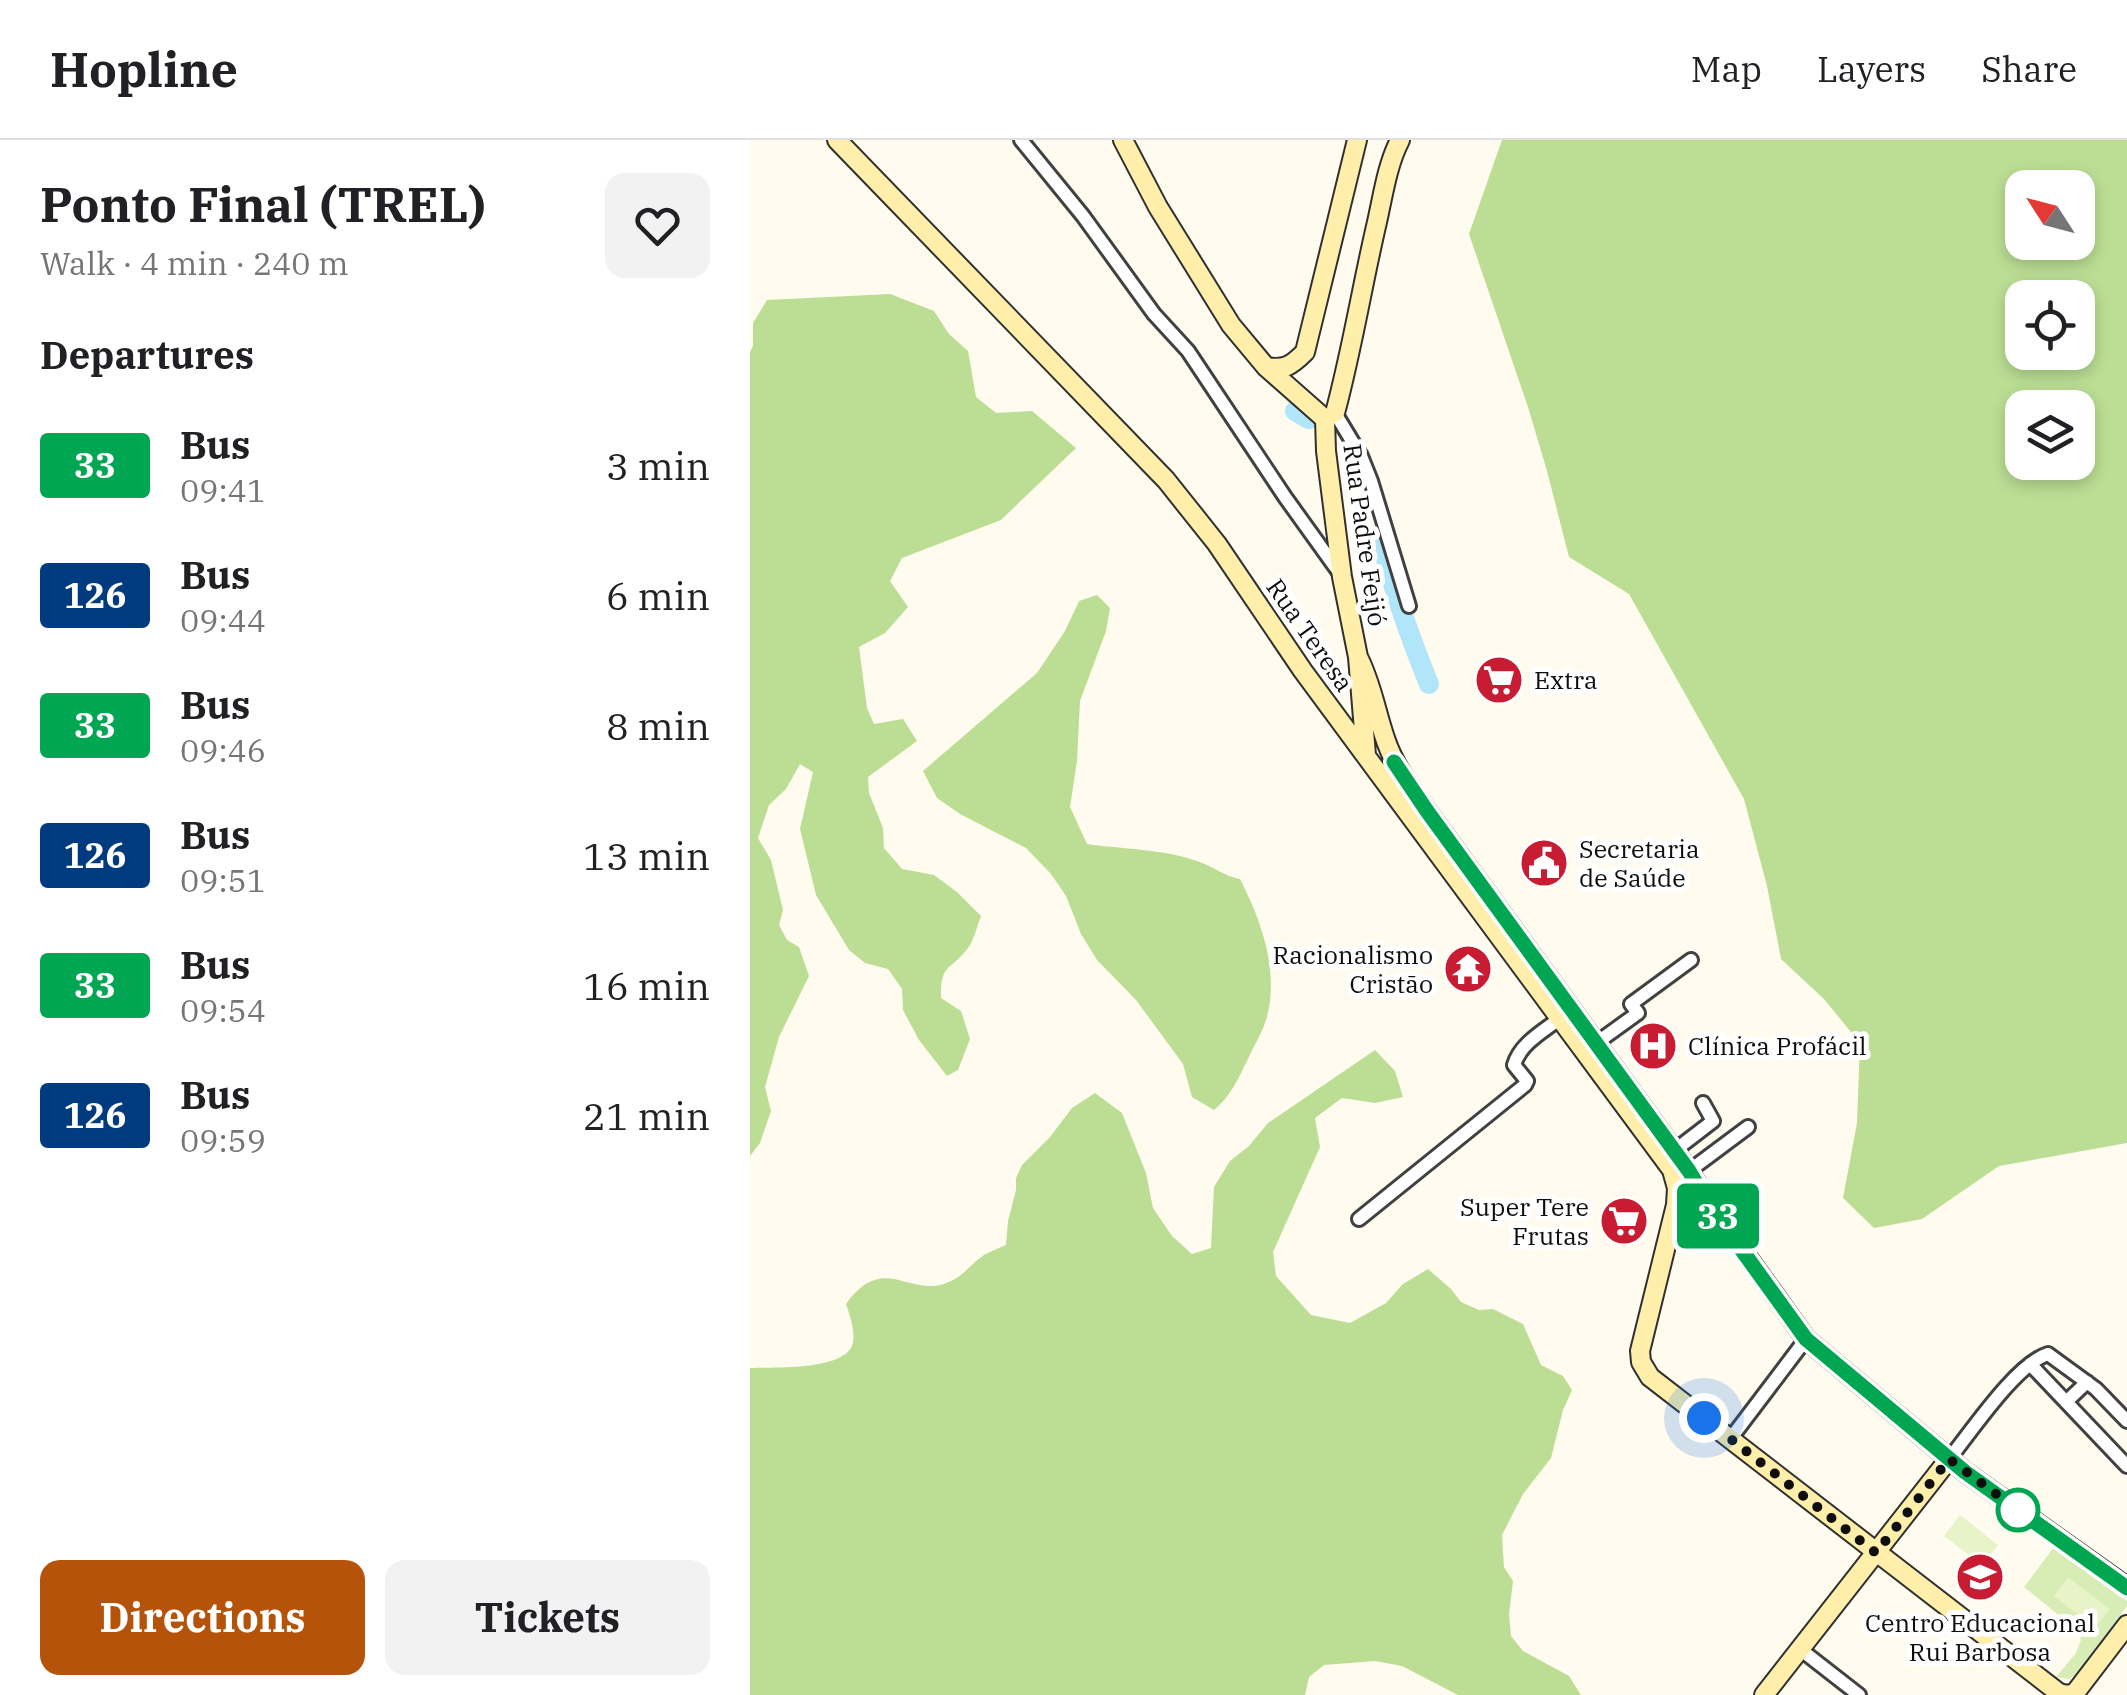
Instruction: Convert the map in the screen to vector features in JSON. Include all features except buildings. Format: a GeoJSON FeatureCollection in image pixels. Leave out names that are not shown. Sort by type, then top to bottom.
{"type":"FeatureCollection","features":[{"type":"Feature","properties":{"kind":"main road","name":"Rua Teresa"},"geometry":{"type":"LineString","coordinates":[[838,140],[1166,480],[1217,544],[1303,671],[1366,755],[1388,767],[1427,811],[1806,1339],[1949,1459],[2127,1588]]}},
{"type":"Feature","properties":{"kind":"main road"},"geometry":{"type":"LineString","coordinates":[[1123,140],[1158,207],[1231,325],[1293,392],[1330,416]]}},
{"type":"Feature","properties":{"kind":"main road"},"geometry":{"type":"LineString","coordinates":[[1293,392],[1356,140]]}},
{"type":"Feature","properties":{"kind":"main road","name":"Rua Padre Feijó"},"geometry":{"type":"LineString","coordinates":[[1366,755],[1358,657],[1342,577],[1326,451],[1330,416],[1346,372],[1364,278],[1400,140]]}},
{"type":"Feature","properties":{"kind":"main road"},"geometry":{"type":"LineString","coordinates":[[1266,366],[1282,369],[1304,352]]}},
{"type":"Feature","properties":{"kind":"main road","name":"Rua Padre Feijó"},"geometry":{"type":"LineString","coordinates":[[1358,657],[1371,686],[1388,767]]}},
{"type":"Feature","properties":{"kind":"main road","name":"Rua Teresa"},"geometry":{"type":"LineString","coordinates":[[1388,767],[1413,822],[1672,1170],[1676,1205]]}},
{"type":"Feature","properties":{"kind":"main road"},"geometry":{"type":"LineString","coordinates":[[1710,1206],[1693,1202],[1676,1205],[1640,1351],[1641,1362],[1650,1377],[2059,1693],[2075,1693],[2127,1625]]}},
{"type":"Feature","properties":{"kind":"main road"},"geometry":{"type":"LineString","coordinates":[[1764,1695],[1949,1459]]}},
{"type":"Feature","properties":{"kind":"street"},"geometry":{"type":"LineString","coordinates":[[1021,140],[1083,216],[1154,314],[1188,351],[1342,577]]}},
{"type":"Feature","properties":{"kind":"street"},"geometry":{"type":"LineString","coordinates":[[1330,416],[1361,456],[1409,606]]}},
{"type":"Feature","properties":{"kind":"street"},"geometry":{"type":"LineString","coordinates":[[1595,1044],[1638,1012],[1631,1004],[1691,960]]}},
{"type":"Feature","properties":{"kind":"street"},"geometry":{"type":"LineString","coordinates":[[1358,1219],[1525,1085],[1527,1081],[1515,1060],[1523,1048],[1559,1019]]}},
{"type":"Feature","properties":{"kind":"street"},"geometry":{"type":"LineString","coordinates":[[1674,1151],[1713,1121],[1702,1103]]}},
{"type":"Feature","properties":{"kind":"street"},"geometry":{"type":"LineString","coordinates":[[1689,1171],[1748,1126]]}},
{"type":"Feature","properties":{"kind":"street"},"geometry":{"type":"LineString","coordinates":[[1730,1438],[1806,1339]]}},
{"type":"Feature","properties":{"kind":"street"},"geometry":{"type":"LineString","coordinates":[[1949,1459],[2030,1364],[2048,1354],[2087,1382],[2127,1421]]}},
{"type":"Feature","properties":{"kind":"street"},"geometry":{"type":"LineString","coordinates":[[2030,1364],[2127,1466]]}},
{"type":"Feature","properties":{"kind":"street"},"geometry":{"type":"LineString","coordinates":[[2066,1402],[2087,1382]]}},
{"type":"Feature","properties":{"kind":"street"},"geometry":{"type":"LineString","coordinates":[[1800,1649],[1859,1695]]}},
{"type":"Feature","properties":{"kind":"green space"},"geometry":{"type":"Polygon","coordinates":[[[1502,140],[2127,140],[2127,1143],[1999,1166],[1922,1219],[1874,1228],[1843,1198],[1857,1123],[1860,1043],[1824,999],[1781,959],[1744,799],[1629,594],[1569,557],[1528,407],[1469,234],[1502,140]]]}},
{"type":"Feature","properties":{"kind":"green space"},"geometry":{"type":"Polygon","coordinates":[[[890,294],[934,311],[949,334],[968,351],[976,397],[996,413],[1032,411],[1076,448],[1001,520],[902,558],[890,581],[908,607],[885,633],[859,647],[867,708],[874,724],[903,719],[917,741],[868,777],[869,793],[883,828],[884,848],[902,869],[934,875],[981,916],[970,945],[942,979],[941,998],[961,1011],[970,1039],[958,1070],[947,1076],[919,1040],[903,1010],[902,989],[888,969],[865,963],[849,950],[816,895],[800,829],[813,772],[800,764],[786,789],[769,805],[758,838],[771,860],[783,910],[779,925],[787,940],[799,947],[809,976],[779,1037],[765,1087],[771,1111],[760,1143],[750,1156],[753,323],[767,300],[890,294]]]}},
{"type":"Feature","properties":{"kind":"green space"},"geometry":{"type":"Polygon","coordinates":[[[1097,595],[1110,608],[1106,631],[1080,701],[1070,807],[1087,844],[1184,857],[1240,879],[1267,949],[1271,986],[1265,1023],[1234,1087],[1214,1110],[1192,1097],[1183,1064],[1136,1000],[1097,960],[1051,874],[1026,848],[937,798],[923,771],[1037,673],[1065,631],[1079,601],[1097,595]]]}},
{"type":"Feature","properties":{"kind":"green space"},"geometry":{"type":"Polygon","coordinates":[[[1375,1050],[1395,1071],[1403,1097],[1375,1103],[1342,1098],[1315,1118],[1320,1147],[1273,1252],[1276,1276],[1311,1315],[1350,1323],[1386,1303],[1403,1284],[1428,1269],[1461,1302],[1479,1310],[1493,1309],[1523,1324],[1541,1365],[1563,1376],[1572,1390],[1551,1458],[1523,1494],[1502,1535],[1504,1567],[1513,1581],[1511,1636],[1523,1651],[1569,1676],[1581,1695],[1458,1695],[1402,1666],[1375,1661],[1324,1665],[1309,1677],[1305,1695],[750,1695],[750,1368],[808,1366],[837,1359],[853,1343],[846,1304],[860,1288],[886,1278],[938,1285],[1006,1245],[1016,1178],[1022,1165],[1072,1108],[1095,1093],[1122,1113],[1146,1173],[1153,1208],[1172,1236],[1192,1254],[1211,1248],[1214,1187],[1230,1161],[1268,1123],[1375,1050]]]}},
{"type":"Feature","properties":{"kind":"green space"},"geometry":{"type":"Polygon","coordinates":[[[1960,1515],[1998,1545],[1982,1565],[1944,1536],[1960,1515]]]}},
{"type":"Feature","properties":{"kind":"green space"},"geometry":{"type":"Polygon","coordinates":[[[2054,1547],[2127,1601],[2069,1679],[2056,1677],[2076,1653],[2081,1640],[2077,1630],[2024,1587],[2054,1547]]]}},
{"type":"Feature","properties":{"kind":"green space"},"geometry":{"type":"Polygon","coordinates":[[[2068,1577],[2110,1609],[2095,1628],[2054,1596],[2068,1577]]]}},
{"type":"Feature","properties":{"kind":"waterway"},"geometry":{"type":"LineString","coordinates":[[1295,411],[1309,419]]}},
{"type":"Feature","properties":{"kind":"waterway"},"geometry":{"type":"LineString","coordinates":[[1380,536],[1429,684]]}},
{"type":"Feature","properties":{"kind":"bus line","name":"33"},"geometry":{"type":"LineString","coordinates":[[1394,762],[1806,1339],[1965,1472],[2127,1588]]}},
{"type":"Feature","properties":{"kind":"place","name":"Extra"},"geometry":{"type":"Point","coordinates":[1499,680]}},
{"type":"Feature","properties":{"kind":"place","name":"Secretaria de Saúde"},"geometry":{"type":"Point","coordinates":[1544,863]}},
{"type":"Feature","properties":{"kind":"place","name":"Racionalismo Cristão"},"geometry":{"type":"Point","coordinates":[1468,969]}},
{"type":"Feature","properties":{"kind":"place","name":"Clínica Profácil"},"geometry":{"type":"Point","coordinates":[1653,1046]}},
{"type":"Feature","properties":{"kind":"place","name":"Super Tere Frutas"},"geometry":{"type":"Point","coordinates":[1624,1221]}},
{"type":"Feature","properties":{"kind":"place","name":"Centro Educacional Rui Barbosa"},"geometry":{"type":"Point","coordinates":[1980,1577]}},
{"type":"Feature","properties":{"kind":"route"},"geometry":{"type":"LineString","coordinates":[[1704,1418],[1876,1553],[1949,1459],[2018,1510]]}}]}
